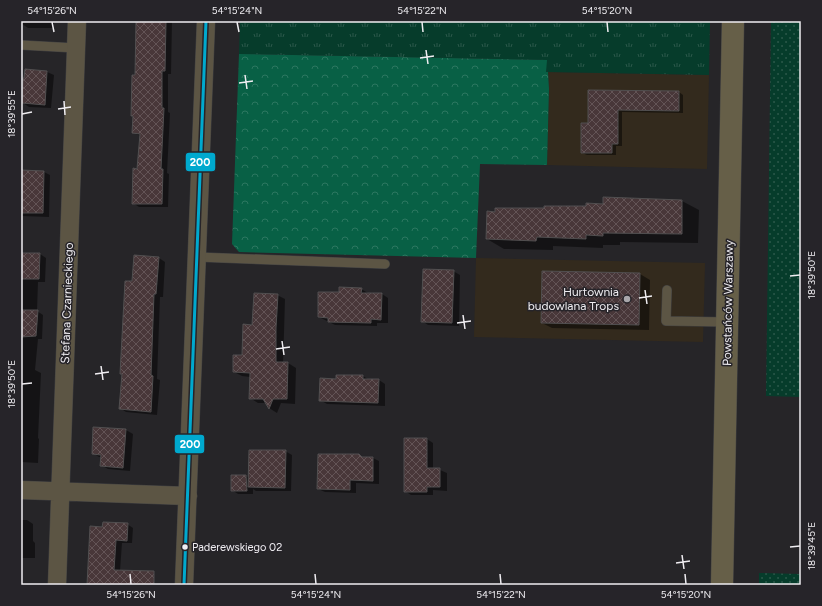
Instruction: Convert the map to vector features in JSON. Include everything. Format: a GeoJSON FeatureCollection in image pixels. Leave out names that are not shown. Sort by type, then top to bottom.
{"type":"FeatureCollection","features":[{"type":"Feature","properties":{"kind":"main road","name":"Powstańców Warszawy"},"geometry":{"type":"LineString","coordinates":[[722,585],[733,21]]}},
{"type":"Feature","properties":{"kind":"street","name":"Stefana Czarnieckiego"},"geometry":{"type":"LineString","coordinates":[[57,585],[77,21]]}},
{"type":"Feature","properties":{"kind":"street"},"geometry":{"type":"LineString","coordinates":[[184,585],[206,21]]}},
{"type":"Feature","properties":{"kind":"street"},"geometry":{"type":"LineString","coordinates":[[21,490],[188,496]]}},
{"type":"Feature","properties":{"kind":"lane"},"geometry":{"type":"LineString","coordinates":[[21,45],[76,48]]}},
{"type":"Feature","properties":{"kind":"lane"},"geometry":{"type":"LineString","coordinates":[[197,257],[385,264]]}},
{"type":"Feature","properties":{"kind":"lane"},"geometry":{"type":"LineString","coordinates":[[667,290],[666,321],[727,322]]}},
{"type":"Feature","properties":{"kind":"shaded area"},"geometry":{"type":"Polygon","coordinates":[[[548,72],[709,75],[707,169],[547,165],[548,72]]]}},
{"type":"Feature","properties":{"kind":"shaded area"},"geometry":{"type":"Polygon","coordinates":[[[476,258],[705,263],[703,342],[474,337],[476,258]]]}},
{"type":"Feature","properties":{"kind":"green space"},"geometry":{"type":"Polygon","coordinates":[[[240,21],[710,21],[709,75],[546,72],[546,60],[239,54],[240,21]]]}},
{"type":"Feature","properties":{"kind":"green space"},"geometry":{"type":"Polygon","coordinates":[[[771,21],[801,21],[801,397],[766,396],[771,21]]]}},
{"type":"Feature","properties":{"kind":"green space"},"geometry":{"type":"Polygon","coordinates":[[[239,54],[547,60],[546,72],[548,72],[549,89],[547,165],[480,164],[476,258],[239,252],[232,244],[239,54]]]}},
{"type":"Feature","properties":{"kind":"green space"},"geometry":{"type":"Polygon","coordinates":[[[759,573],[801,574],[801,585],[759,585],[759,573]]]}},
{"type":"Feature","properties":{"kind":"building"},"geometry":{"type":"Polygon","coordinates":[[[136,21],[166,21],[165,71],[162,71],[162,108],[164,108],[161,169],[163,169],[162,204],[132,204],[133,168],[137,169],[140,134],[132,133],[133,116],[131,116],[132,75],[135,75],[136,21]]]}},
{"type":"Feature","properties":{"kind":"building"},"geometry":{"type":"Polygon","coordinates":[[[25,69],[47,71],[45,105],[22,103],[23,78],[25,69]]]}},
{"type":"Feature","properties":{"kind":"building"},"geometry":{"type":"Polygon","coordinates":[[[588,90],[679,91],[679,111],[618,110],[618,144],[612,144],[612,153],[581,153],[581,123],[588,123],[588,90]]]}},
{"type":"Feature","properties":{"kind":"building"},"geometry":{"type":"Polygon","coordinates":[[[21,170],[44,171],[43,213],[21,213],[21,170]]]}},
{"type":"Feature","properties":{"kind":"building"},"geometry":{"type":"Polygon","coordinates":[[[603,197],[682,200],[682,234],[603,233],[603,236],[586,235],[586,239],[537,237],[536,241],[486,239],[487,211],[495,212],[495,208],[586,206],[586,203],[603,204],[603,197]]]}},
{"type":"Feature","properties":{"kind":"building"},"geometry":{"type":"Polygon","coordinates":[[[21,253],[40,253],[39,279],[21,279],[21,253]]]}},
{"type":"Feature","properties":{"kind":"building"},"geometry":{"type":"Polygon","coordinates":[[[134,255],[159,257],[156,294],[154,294],[151,412],[119,409],[122,374],[120,374],[125,281],[132,281],[134,255]]]}},
{"type":"Feature","properties":{"kind":"building"},"geometry":{"type":"Polygon","coordinates":[[[423,269],[454,270],[452,323],[421,322],[423,269]]]}},
{"type":"Feature","properties":{"kind":"building"},"geometry":{"type":"Polygon","coordinates":[[[542,271],[640,273],[639,325],[541,323],[542,271]]]}},
{"type":"Feature","properties":{"kind":"building"},"geometry":{"type":"Polygon","coordinates":[[[339,287],[362,288],[361,293],[382,293],[381,320],[371,319],[371,323],[328,322],[328,318],[318,317],[318,292],[339,292],[339,287]]]}},
{"type":"Feature","properties":{"kind":"building"},"geometry":{"type":"Polygon","coordinates":[[[254,293],[278,294],[276,362],[288,362],[287,399],[273,399],[269,409],[263,399],[249,399],[250,373],[233,372],[233,355],[242,355],[243,324],[252,325],[254,293]]]}},
{"type":"Feature","properties":{"kind":"building"},"geometry":{"type":"Polygon","coordinates":[[[21,310],[38,310],[36,336],[21,337],[21,310]]]}},
{"type":"Feature","properties":{"kind":"building"},"geometry":{"type":"Polygon","coordinates":[[[336,375],[363,375],[363,379],[379,379],[378,403],[319,401],[320,378],[336,379],[336,375]]]}},
{"type":"Feature","properties":{"kind":"building"},"geometry":{"type":"Polygon","coordinates":[[[93,427],[126,429],[123,468],[100,466],[101,455],[92,454],[93,427]]]}},
{"type":"Feature","properties":{"kind":"building"},"geometry":{"type":"Polygon","coordinates":[[[404,438],[427,438],[427,468],[440,468],[440,487],[427,487],[427,492],[404,492],[404,438]]]}},
{"type":"Feature","properties":{"kind":"building"},"geometry":{"type":"Polygon","coordinates":[[[249,450],[286,450],[285,488],[248,487],[249,450]]]}},
{"type":"Feature","properties":{"kind":"building"},"geometry":{"type":"Polygon","coordinates":[[[318,454],[359,454],[362,457],[373,457],[373,481],[350,480],[350,490],[317,489],[318,454]]]}},
{"type":"Feature","properties":{"kind":"building"},"geometry":{"type":"Polygon","coordinates":[[[231,475],[246,475],[247,491],[231,491],[231,475]]]}},
{"type":"Feature","properties":{"kind":"building"},"geometry":{"type":"Polygon","coordinates":[[[103,522],[128,523],[127,541],[116,540],[114,570],[154,571],[154,585],[87,585],[90,526],[102,527],[103,522]]]}},
{"type":"Feature","properties":{"kind":"transit line","name":"200"},"geometry":{"type":"LineString","coordinates":[[184,585],[206,21]]}},
{"type":"Feature","properties":{"kind":"place","name":"Hurtownia budowlana Trops"},"geometry":{"type":"Point","coordinates":[627,299]}},
{"type":"Feature","properties":{"kind":"place","name":"Paderewskiego 02"},"geometry":{"type":"Point","coordinates":[185,547]}}]}
